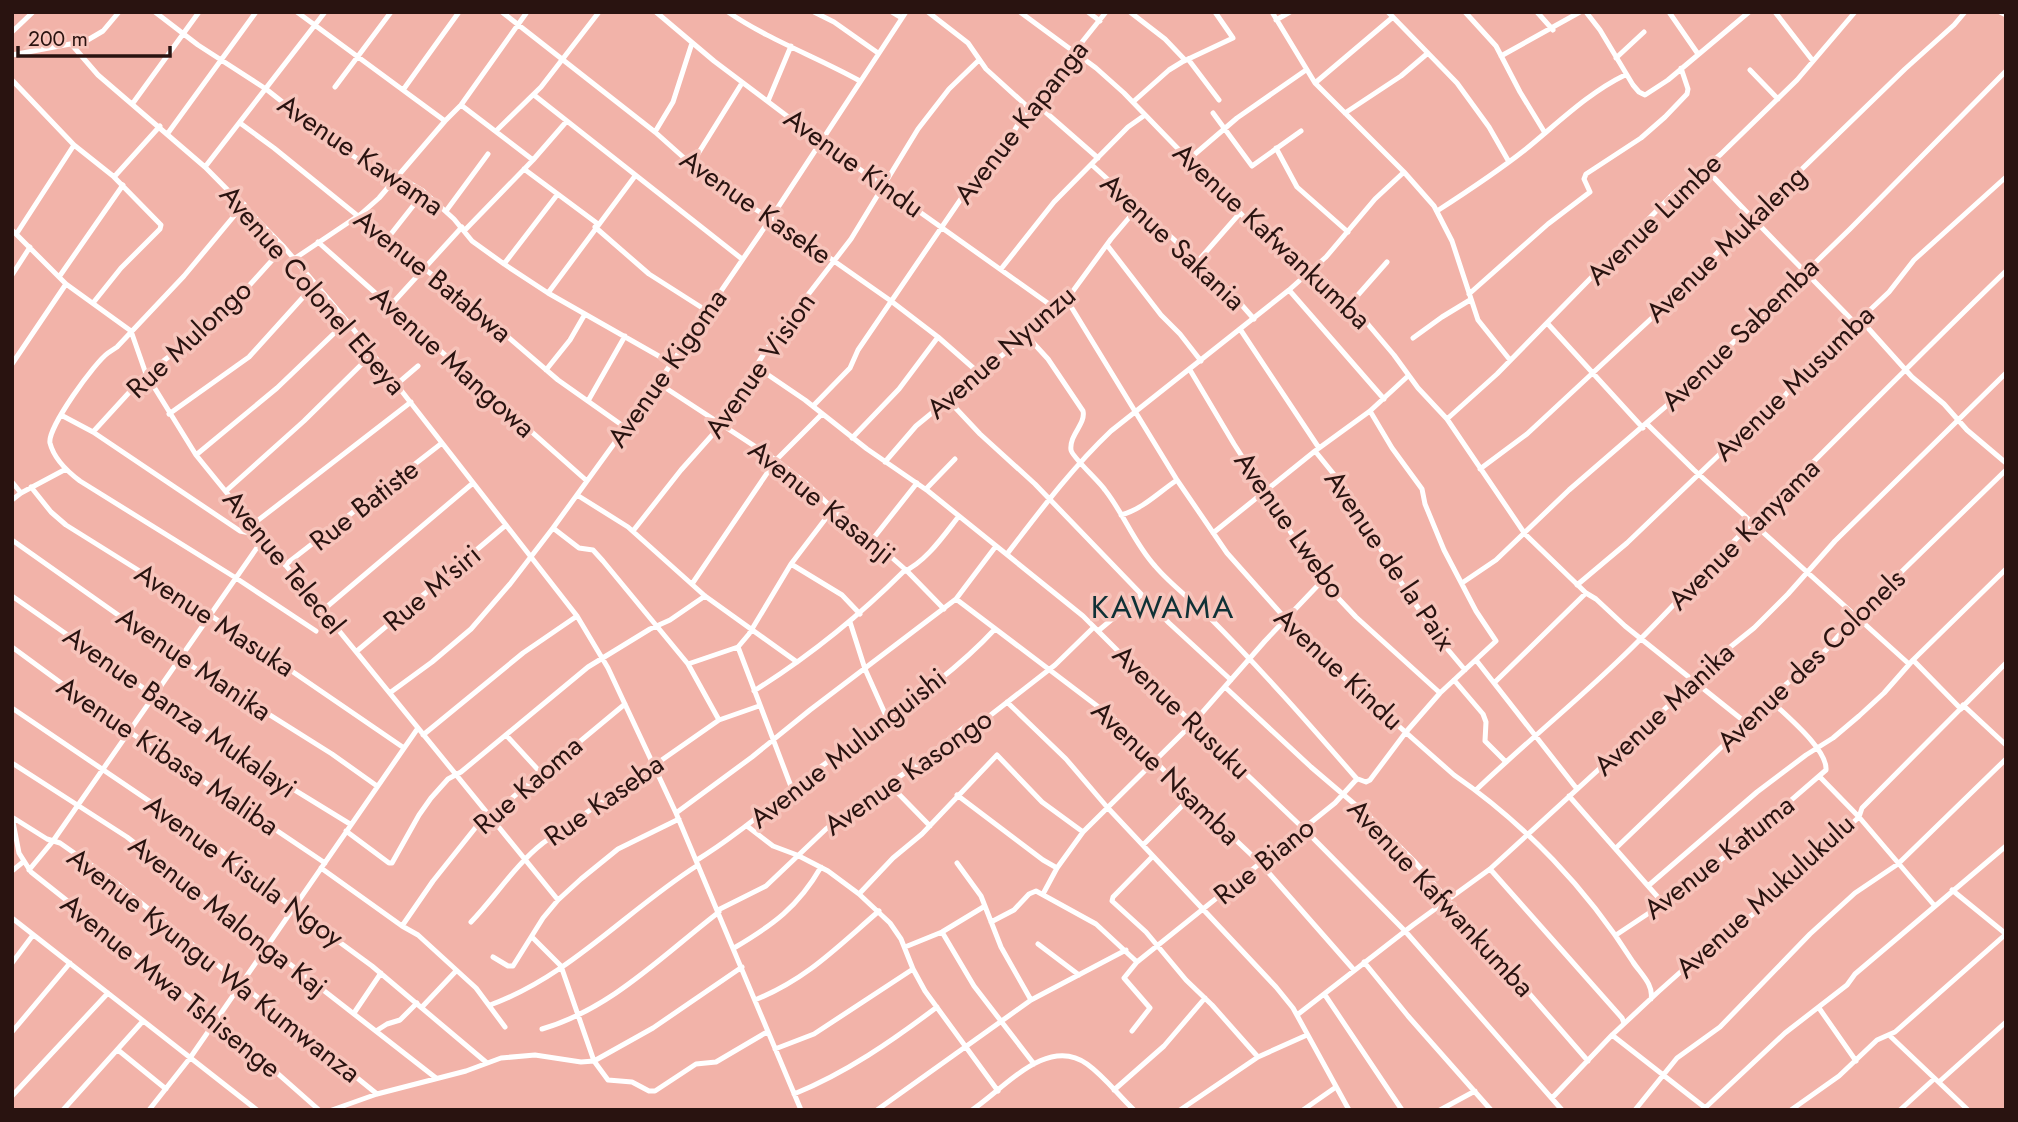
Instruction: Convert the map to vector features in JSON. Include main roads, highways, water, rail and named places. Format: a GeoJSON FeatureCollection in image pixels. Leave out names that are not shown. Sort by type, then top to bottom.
{"type":"FeatureCollection","features":[{"type":"Feature","properties":{"kind":"district","name":"KAWAMA"},"geometry":{"type":"Point","coordinates":[1163,607]}}]}
